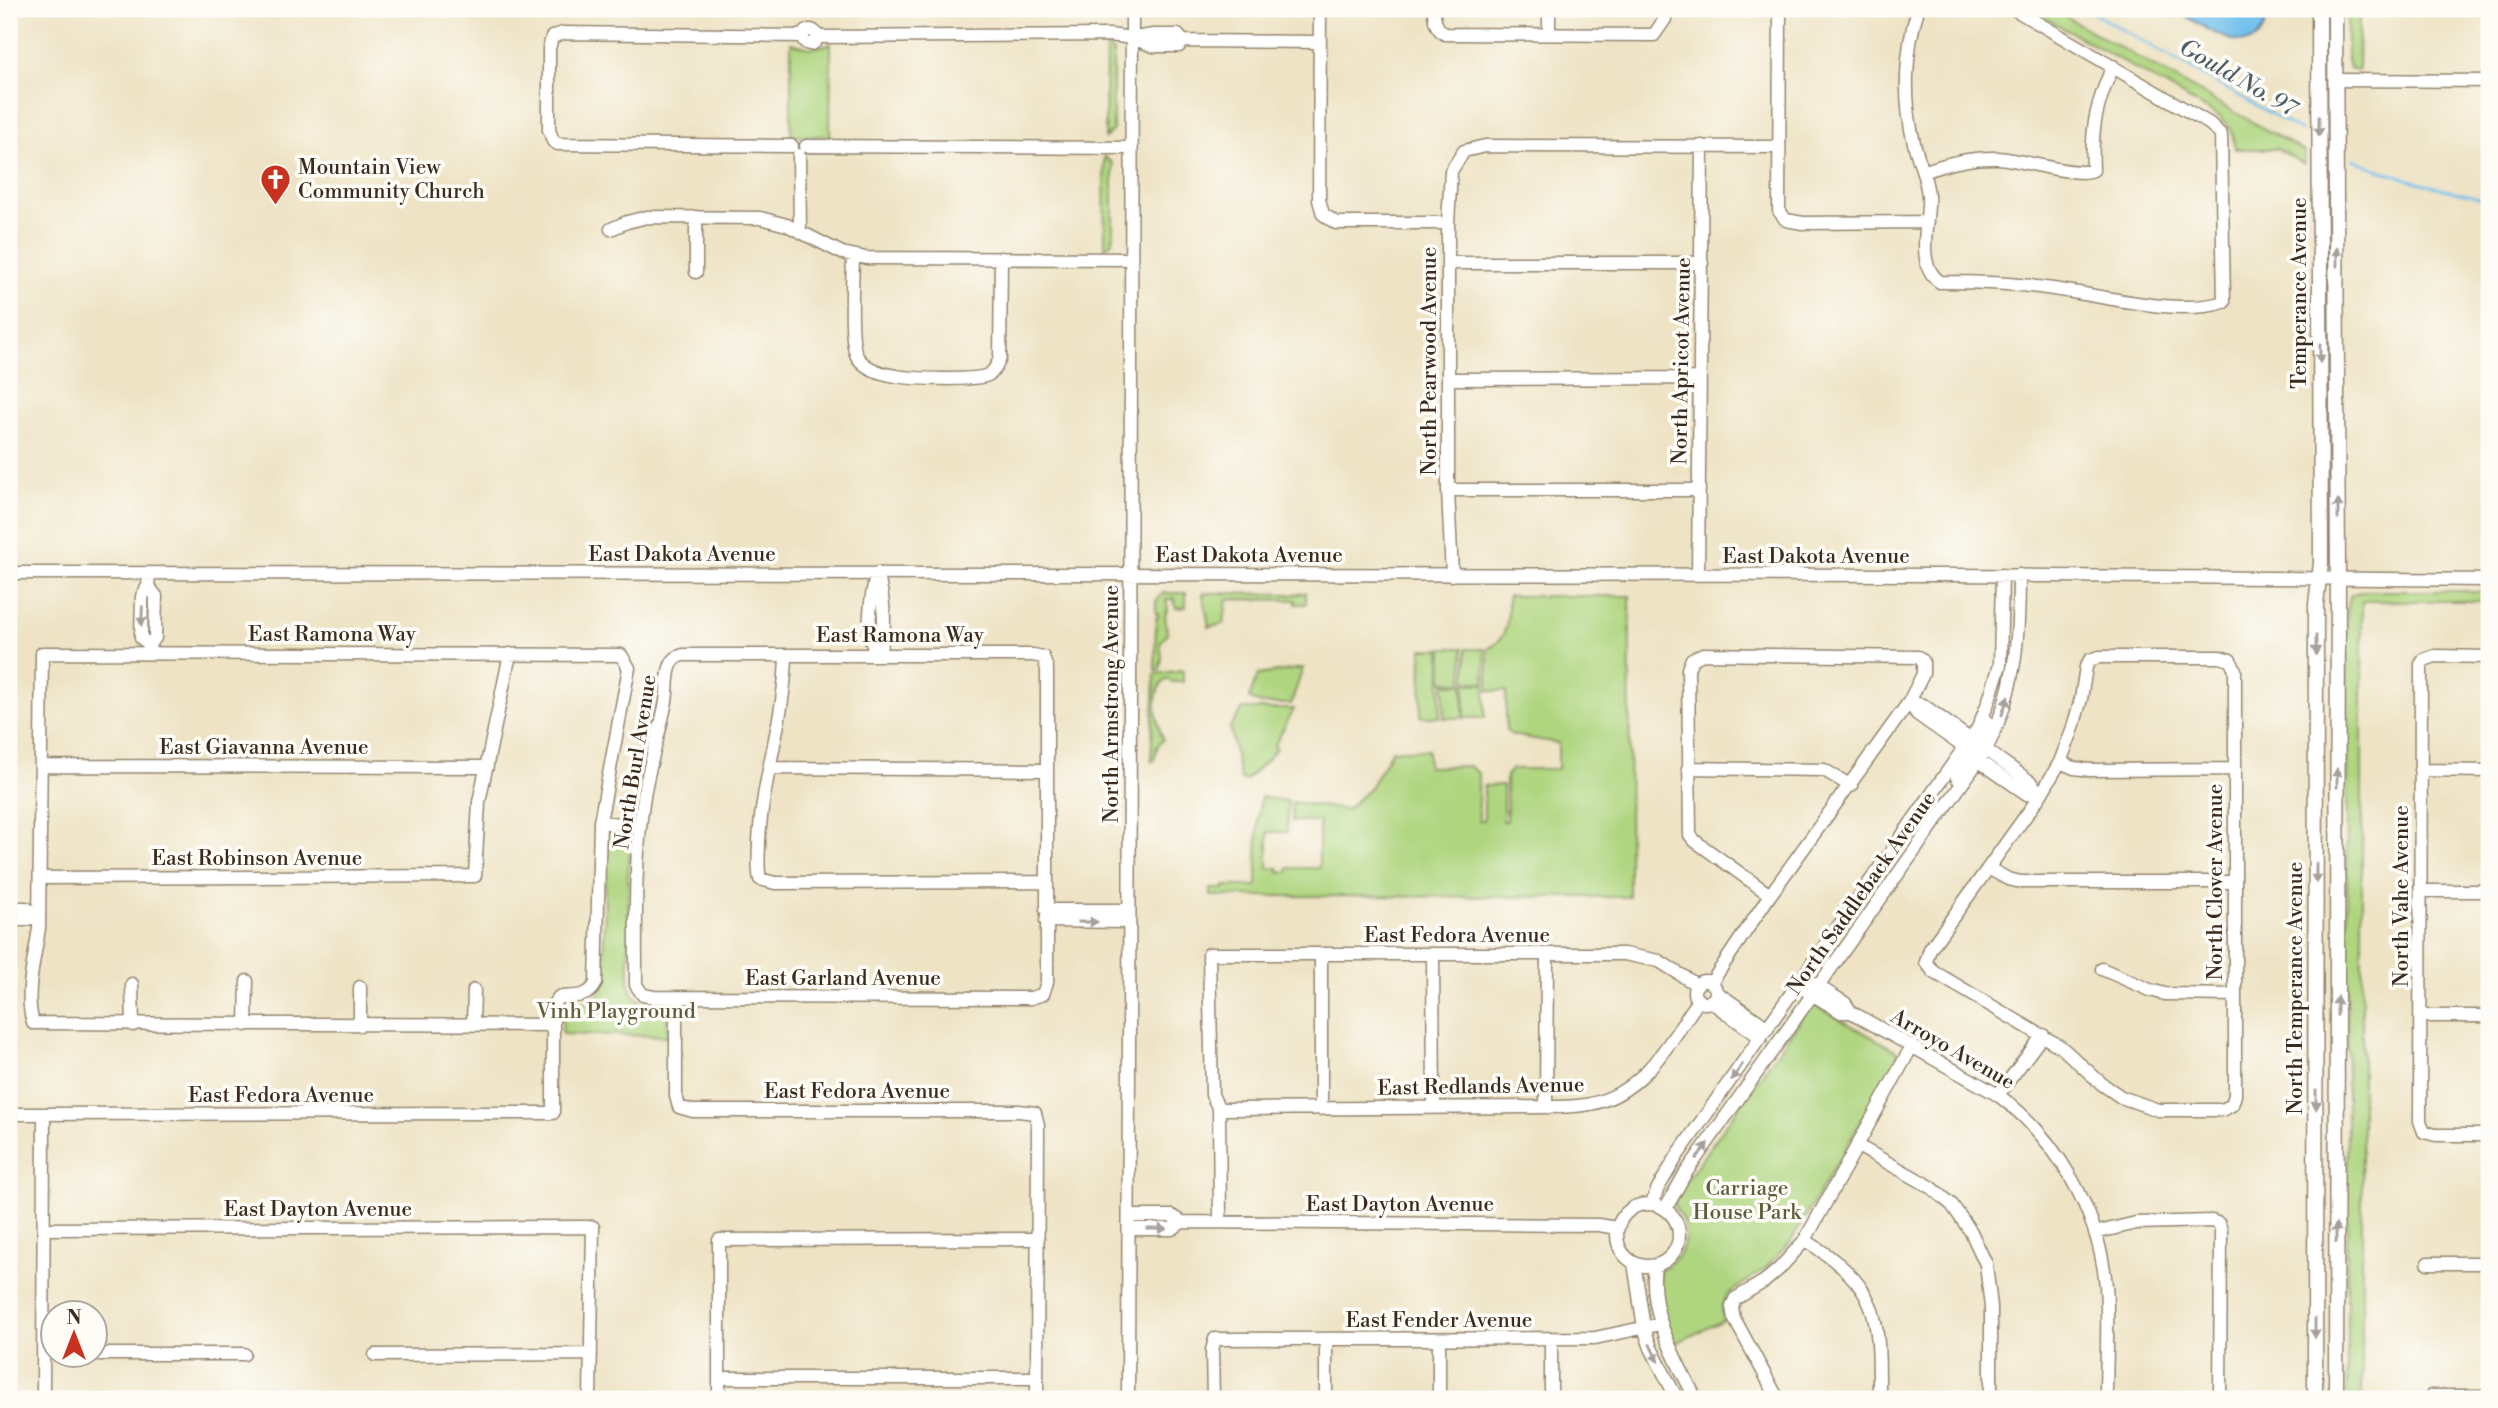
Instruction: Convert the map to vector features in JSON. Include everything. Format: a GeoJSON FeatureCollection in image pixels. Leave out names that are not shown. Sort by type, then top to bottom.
{"type":"FeatureCollection","features":[{"type":"Feature","properties":{"kind":"main road","name":"Temperance Avenue"},"geometry":{"type":"LineString","coordinates":[[2319,9],[2319,577]]}},
{"type":"Feature","properties":{"kind":"main road"},"geometry":{"type":"LineString","coordinates":[[2325,9],[2325,66],[2335,80]]}},
{"type":"Feature","properties":{"kind":"main road","name":"Temperance Avenue"},"geometry":{"type":"LineString","coordinates":[[2335,9],[2338,577]]}},
{"type":"Feature","properties":{"kind":"main road","name":"North Temperance Avenue"},"geometry":{"type":"LineString","coordinates":[[2315,1399],[2316,596],[2319,577]]}},
{"type":"Feature","properties":{"kind":"main road","name":"North Temperance Avenue"},"geometry":{"type":"LineString","coordinates":[[2336,1399],[2338,577]]}},
{"type":"Feature","properties":{"kind":"street","name":"North Armstrong Avenue"},"geometry":{"type":"LineString","coordinates":[[1128,1399],[1132,9]]}},
{"type":"Feature","properties":{"kind":"street"},"geometry":{"type":"LineString","coordinates":[[1320,9],[1319,200],[1323,214],[1336,222],[1448,223]]}},
{"type":"Feature","properties":{"kind":"street"},"geometry":{"type":"LineString","coordinates":[[1434,9],[1434,19],[1439,30],[1445,34],[1654,35],[1665,19],[1665,9]]}},
{"type":"Feature","properties":{"kind":"street"},"geometry":{"type":"LineString","coordinates":[[1549,9],[1549,34]]}},
{"type":"Feature","properties":{"kind":"street"},"geometry":{"type":"LineString","coordinates":[[1780,9],[1779,211],[1786,220],[1803,223],[1927,222]]}},
{"type":"Feature","properties":{"kind":"street"},"geometry":{"type":"LineString","coordinates":[[1918,9],[1908,55],[1906,87],[1913,142],[1928,196],[1926,266],[1933,277],[1940,282],[2012,284],[2137,303],[2181,306],[2224,302],[2221,135],[2214,127],[2014,9]]}},
{"type":"Feature","properties":{"kind":"street"},"geometry":{"type":"LineString","coordinates":[[1131,148],[799,149],[565,145],[553,141],[549,130],[549,49],[552,37],[563,33],[803,36],[804,41],[810,44],[816,41],[817,37],[1110,35],[1132,38],[1178,35],[1184,41],[1320,42]]}},
{"type":"Feature","properties":{"kind":"street"},"geometry":{"type":"LineString","coordinates":[[1923,172],[1948,163],[1997,158],[2050,166],[2073,173],[2093,170],[2092,145],[2098,100],[2113,66]]}},
{"type":"Feature","properties":{"kind":"street"},"geometry":{"type":"LineString","coordinates":[[2335,80],[2489,81]]}},
{"type":"Feature","properties":{"kind":"street","name":"North Pearwood Avenue"},"geometry":{"type":"LineString","coordinates":[[1452,575],[1448,489],[1448,223],[1451,171],[1464,152],[1485,146],[1702,146]]}},
{"type":"Feature","properties":{"kind":"street"},"geometry":{"type":"LineString","coordinates":[[1702,146],[1779,147]]}},
{"type":"Feature","properties":{"kind":"street","name":"North Apricot Avenue"},"geometry":{"type":"LineString","coordinates":[[1698,575],[1702,146]]}},
{"type":"Feature","properties":{"kind":"street"},"geometry":{"type":"LineString","coordinates":[[799,149],[800,231]]}},
{"type":"Feature","properties":{"kind":"street"},"geometry":{"type":"LineString","coordinates":[[696,217],[696,272]]}},
{"type":"Feature","properties":{"kind":"street"},"geometry":{"type":"LineString","coordinates":[[611,229],[647,218],[760,218],[800,231],[829,248],[853,256],[1131,259]]}},
{"type":"Feature","properties":{"kind":"street"},"geometry":{"type":"LineString","coordinates":[[853,256],[853,348],[864,365],[897,376],[975,378],[989,374],[996,368],[1000,358],[1001,258]]}},
{"type":"Feature","properties":{"kind":"street"},"geometry":{"type":"LineString","coordinates":[[1448,262],[1702,263]]}},
{"type":"Feature","properties":{"kind":"street"},"geometry":{"type":"LineString","coordinates":[[1448,379],[1700,379]]}},
{"type":"Feature","properties":{"kind":"street"},"geometry":{"type":"LineString","coordinates":[[1448,489],[1699,490]]}},
{"type":"Feature","properties":{"kind":"street","name":"East Dakota Avenue"},"geometry":{"type":"LineString","coordinates":[[9,573],[148,580],[1130,573],[2019,575],[2489,580]]}},
{"type":"Feature","properties":{"kind":"street"},"geometry":{"type":"LineString","coordinates":[[877,573],[871,593],[871,646],[877,655]]}},
{"type":"Feature","properties":{"kind":"street","name":"North Saddleback Avenue"},"geometry":{"type":"LineString","coordinates":[[1652,1203],[1679,1153],[1968,744],[1988,703],[2000,665],[2002,575]]}},
{"type":"Feature","properties":{"kind":"street","name":"North Saddleback Avenue"},"geometry":{"type":"LineString","coordinates":[[1666,1208],[1685,1174],[1983,755],[2004,711],[2015,669],[2019,575]]}},
{"type":"Feature","properties":{"kind":"street"},"geometry":{"type":"LineString","coordinates":[[148,580],[142,596],[141,638],[149,648]]}},
{"type":"Feature","properties":{"kind":"street","name":"East Ramona Way"},"geometry":{"type":"LineString","coordinates":[[41,766],[42,653],[149,648],[621,655],[629,668],[600,822]]}},
{"type":"Feature","properties":{"kind":"street"},"geometry":{"type":"LineString","coordinates":[[486,766],[510,654]]}},
{"type":"Feature","properties":{"kind":"street","name":"East Ramona Way"},"geometry":{"type":"LineString","coordinates":[[673,660],[683,655],[1032,654],[1043,657],[1047,669],[1047,770]]}},
{"type":"Feature","properties":{"kind":"street","name":"East Redlands Avenue"},"geometry":{"type":"LineString","coordinates":[[1219,1109],[1546,1107],[1592,1104],[1611,1098],[1627,1088],[1651,1067],[1709,994],[1770,895],[1909,702],[1923,674],[1923,661],[1918,657],[1896,655],[1703,654],[1692,659],[1688,669],[1688,768]]}},
{"type":"Feature","properties":{"kind":"street"},"geometry":{"type":"LineString","coordinates":[[786,655],[784,696],[760,828],[760,879],[775,883],[1046,882]]}},
{"type":"Feature","properties":{"kind":"street","name":"North Vahe Avenue"},"geometry":{"type":"LineString","coordinates":[[2489,657],[2435,656],[2424,660],[2420,671],[2420,1121],[2424,1132],[2436,1135],[2489,1135]]}},
{"type":"Feature","properties":{"kind":"street","name":"North Clover Avenue"},"geometry":{"type":"LineString","coordinates":[[2043,1035],[2061,1047],[2102,1084],[2138,1105],[2158,1110],[2222,1110],[2232,1105],[2235,1095],[2236,906],[2235,670],[2231,660],[2220,657],[2099,657],[2090,660],[2086,667],[2072,731],[2060,762]]}},
{"type":"Feature","properties":{"kind":"street","name":"North Burl Avenue"},"geometry":{"type":"LineString","coordinates":[[643,995],[636,985],[636,884],[640,826],[673,660]]}},
{"type":"Feature","properties":{"kind":"street"},"geometry":{"type":"LineString","coordinates":[[1909,702],[1923,705],[1968,744],[1970,756],[1955,782],[1954,796]]}},
{"type":"Feature","properties":{"kind":"street"},"geometry":{"type":"LineString","coordinates":[[1988,703],[1989,718],[1981,743],[1983,755],[2027,794],[2040,796]]}},
{"type":"Feature","properties":{"kind":"street"},"geometry":{"type":"LineString","coordinates":[[1998,1095],[2043,1035],[1934,972],[1926,962],[1930,949],[2040,796],[2060,762],[2074,768],[2090,770],[2234,769]]}},
{"type":"Feature","properties":{"kind":"street"},"geometry":{"type":"LineString","coordinates":[[41,766],[39,915],[30,1014],[33,1023],[133,1026],[553,1025],[553,1004],[559,997],[583,996],[592,992],[596,983],[600,822],[640,826]]}},
{"type":"Feature","properties":{"kind":"street","name":"East Giavanna Avenue"},"geometry":{"type":"LineString","coordinates":[[41,766],[486,766]]}},
{"type":"Feature","properties":{"kind":"street","name":"East Robinson Avenue"},"geometry":{"type":"LineString","coordinates":[[40,878],[475,876],[479,802],[486,766]]}},
{"type":"Feature","properties":{"kind":"street"},"geometry":{"type":"LineString","coordinates":[[769,768],[1047,770],[1046,916],[1129,916]]}},
{"type":"Feature","properties":{"kind":"street"},"geometry":{"type":"LineString","coordinates":[[1770,895],[1690,835],[1688,768],[1824,770],[1851,786]]}},
{"type":"Feature","properties":{"kind":"street"},"geometry":{"type":"LineString","coordinates":[[2420,771],[2489,771]]}},
{"type":"Feature","properties":{"kind":"street"},"geometry":{"type":"LineString","coordinates":[[1988,868],[1998,875],[2021,881],[2234,882]]}},
{"type":"Feature","properties":{"kind":"street"},"geometry":{"type":"LineString","coordinates":[[2420,891],[2489,891]]}},
{"type":"Feature","properties":{"kind":"street"},"geometry":{"type":"LineString","coordinates":[[9,908],[26,908],[39,915]]}},
{"type":"Feature","properties":{"kind":"street"},"geometry":{"type":"LineString","coordinates":[[9,920],[25,920],[39,915]]}},
{"type":"Feature","properties":{"kind":"street","name":"East Garland Avenue"},"geometry":{"type":"LineString","coordinates":[[643,995],[1031,998],[1043,994],[1047,982],[1046,916]]}},
{"type":"Feature","properties":{"kind":"street","name":"East Fedora Avenue"},"geometry":{"type":"LineString","coordinates":[[1219,1109],[1212,1095],[1209,954],[1623,954],[1659,961],[1697,985],[1704,981],[1709,994]]}},
{"type":"Feature","properties":{"kind":"street"},"geometry":{"type":"LineString","coordinates":[[1321,954],[1321,1109]]}},
{"type":"Feature","properties":{"kind":"street"},"geometry":{"type":"LineString","coordinates":[[1433,954],[1434,1108]]}},
{"type":"Feature","properties":{"kind":"street"},"geometry":{"type":"LineString","coordinates":[[1546,1107],[1547,954]]}},
{"type":"Feature","properties":{"kind":"street"},"geometry":{"type":"LineString","coordinates":[[2102,970],[2165,994],[2235,995]]}},
{"type":"Feature","properties":{"kind":"street"},"geometry":{"type":"LineString","coordinates":[[246,1025],[247,981]]}},
{"type":"Feature","properties":{"kind":"street","name":"Arroyo Avenue"},"geometry":{"type":"LineString","coordinates":[[1801,981],[1844,1003],[1851,1012],[1998,1095],[2012,1105],[2052,1147],[2080,1193],[2095,1233],[2106,1286],[2106,1399]]}},
{"type":"Feature","properties":{"kind":"street"},"geometry":{"type":"LineString","coordinates":[[132,984],[133,1026]]}},
{"type":"Feature","properties":{"kind":"street"},"geometry":{"type":"LineString","coordinates":[[360,987],[360,1025]]}},
{"type":"Feature","properties":{"kind":"street"},"geometry":{"type":"LineString","coordinates":[[473,1025],[474,989]]}},
{"type":"Feature","properties":{"kind":"street"},"geometry":{"type":"LineString","coordinates":[[1709,994],[1764,1033]]}},
{"type":"Feature","properties":{"kind":"street","name":"East Fedora Avenue"},"geometry":{"type":"LineString","coordinates":[[676,997],[676,1096],[679,1107],[693,1111],[1035,1113],[1038,1125],[1038,1239]]}},
{"type":"Feature","properties":{"kind":"street"},"geometry":{"type":"LineString","coordinates":[[2420,1016],[2489,1016]]}},
{"type":"Feature","properties":{"kind":"street","name":"East Fedora Avenue"},"geometry":{"type":"LineString","coordinates":[[9,1114],[553,1113],[553,1025]]}},
{"type":"Feature","properties":{"kind":"street"},"geometry":{"type":"LineString","coordinates":[[1779,1399],[1734,1318],[1732,1307],[1735,1299],[1765,1281],[1805,1240],[1912,1046]]}},
{"type":"Feature","properties":{"kind":"street"},"geometry":{"type":"LineString","coordinates":[[1219,1109],[1220,1222]]}},
{"type":"Feature","properties":{"kind":"street"},"geometry":{"type":"LineString","coordinates":[[44,1115],[46,1300]]}},
{"type":"Feature","properties":{"kind":"street"},"geometry":{"type":"LineString","coordinates":[[1858,1146],[1931,1187],[1952,1205],[1971,1232],[1986,1264],[1991,1307],[1991,1399]]}},
{"type":"Feature","properties":{"kind":"street"},"geometry":{"type":"LineString","coordinates":[[1652,1203],[1666,1208],[1674,1216],[1678,1226],[1680,1236],[1677,1247],[1671,1256],[1655,1265],[1634,1263],[1621,1251],[1618,1242],[1617,1228],[1623,1215],[1631,1208],[1652,1203]]}},
{"type":"Feature","properties":{"kind":"street","name":"East Dayton Avenue"},"geometry":{"type":"LineString","coordinates":[[1129,1223],[1172,1216],[1182,1222],[1599,1224],[1617,1228]]}},
{"type":"Feature","properties":{"kind":"street"},"geometry":{"type":"LineString","coordinates":[[2095,1233],[2116,1227],[2157,1222],[2212,1221],[2219,1224],[2220,1399]]}},
{"type":"Feature","properties":{"kind":"street","name":"East Dayton Avenue"},"geometry":{"type":"LineString","coordinates":[[44,1229],[593,1227],[591,1354]]}},
{"type":"Feature","properties":{"kind":"street"},"geometry":{"type":"LineString","coordinates":[[719,1399],[719,1240],[1038,1239],[1037,1399]]}},
{"type":"Feature","properties":{"kind":"street"},"geometry":{"type":"LineString","coordinates":[[1805,1240],[1842,1265],[1860,1284],[1871,1304],[1879,1339],[1878,1399]]}},
{"type":"Feature","properties":{"kind":"street"},"geometry":{"type":"LineString","coordinates":[[1634,1263],[1644,1328],[1651,1348],[1678,1399]]}},
{"type":"Feature","properties":{"kind":"street"},"geometry":{"type":"LineString","coordinates":[[2428,1263],[2489,1263]]}},
{"type":"Feature","properties":{"kind":"street"},"geometry":{"type":"LineString","coordinates":[[1655,1265],[1654,1293],[1661,1324],[1696,1399]]}},
{"type":"Feature","properties":{"kind":"street","name":"East Fender Avenue"},"geometry":{"type":"LineString","coordinates":[[1213,1399],[1212,1350],[1215,1339],[1595,1338],[1661,1324]]}},
{"type":"Feature","properties":{"kind":"street"},"geometry":{"type":"LineString","coordinates":[[1326,1339],[1326,1399]]}},
{"type":"Feature","properties":{"kind":"street"},"geometry":{"type":"LineString","coordinates":[[1551,1339],[1551,1399]]}},
{"type":"Feature","properties":{"kind":"street"},"geometry":{"type":"LineString","coordinates":[[1439,1340],[1439,1399]]}},
{"type":"Feature","properties":{"kind":"street"},"geometry":{"type":"LineString","coordinates":[[108,1354],[244,1354]]}},
{"type":"Feature","properties":{"kind":"street"},"geometry":{"type":"LineString","coordinates":[[375,1354],[591,1354],[590,1399]]}},
{"type":"Feature","properties":{"kind":"street"},"geometry":{"type":"LineString","coordinates":[[43,1399],[46,1370]]}},
{"type":"Feature","properties":{"kind":"street"},"geometry":{"type":"LineString","coordinates":[[719,1378],[1037,1378]]}},
{"type":"Feature","properties":{"kind":"street"},"geometry":{"type":"LineString","coordinates":[[2431,1396],[2489,1396]]}},
{"type":"Feature","properties":{"kind":"green space"},"geometry":{"type":"Polygon","coordinates":[[[2030,9],[2052,9],[2305,152],[2305,164],[2277,149],[2235,149],[2232,131],[2220,117],[2030,9]]]}},
{"type":"Feature","properties":{"kind":"green space"},"geometry":{"type":"Polygon","coordinates":[[[2347,9],[2359,9],[2358,71],[2350,68],[2347,61],[2347,9]]]}},
{"type":"Feature","properties":{"kind":"green space"},"geometry":{"type":"Polygon","coordinates":[[[791,43],[810,48],[831,44],[830,136],[791,136],[791,43]]]}},
{"type":"Feature","properties":{"kind":"green space"},"geometry":{"type":"Polygon","coordinates":[[[1106,45],[1113,52],[1113,130],[1105,138],[1106,45]]]}},
{"type":"Feature","properties":{"kind":"green space"},"geometry":{"type":"Polygon","coordinates":[[[1104,156],[1113,164],[1113,241],[1105,249],[1104,156]]]}},
{"type":"Feature","properties":{"kind":"green space"},"geometry":{"type":"Polygon","coordinates":[[[2362,591],[2489,591],[2489,601],[2362,601],[2362,1399],[2347,1399],[2347,603],[2351,595],[2362,591]]]}},
{"type":"Feature","properties":{"kind":"green space"},"geometry":{"type":"Polygon","coordinates":[[[1163,593],[1186,593],[1186,607],[1176,608],[1174,598],[1166,600],[1167,633],[1160,644],[1160,669],[1155,670],[1158,618],[1156,601],[1163,593]]]}},
{"type":"Feature","properties":{"kind":"green space"},"geometry":{"type":"Polygon","coordinates":[[[1306,593],[1306,604],[1296,604],[1296,600],[1227,599],[1224,624],[1209,627],[1203,594],[1306,593]]]}},
{"type":"Feature","properties":{"kind":"green space"},"geometry":{"type":"Polygon","coordinates":[[[1508,596],[1630,596],[1629,897],[1211,896],[1211,889],[1224,889],[1224,886],[1257,886],[1261,797],[1288,801],[1287,832],[1268,832],[1268,868],[1279,868],[1279,872],[1288,872],[1288,868],[1319,868],[1319,821],[1292,821],[1292,802],[1346,810],[1369,789],[1392,750],[1428,750],[1428,767],[1469,766],[1478,773],[1479,821],[1484,821],[1484,786],[1503,785],[1503,821],[1507,821],[1506,775],[1513,769],[1558,769],[1558,743],[1512,735],[1506,730],[1506,691],[1488,691],[1488,649],[1504,633],[1508,596]]]}},
{"type":"Feature","properties":{"kind":"green space"},"geometry":{"type":"Polygon","coordinates":[[[1443,648],[1463,648],[1463,682],[1443,682],[1443,648]]]}},
{"type":"Feature","properties":{"kind":"green space"},"geometry":{"type":"Polygon","coordinates":[[[1422,649],[1441,649],[1440,717],[1421,717],[1422,649]]]}},
{"type":"Feature","properties":{"kind":"green space"},"geometry":{"type":"Polygon","coordinates":[[[1466,649],[1485,649],[1485,682],[1466,682],[1466,649]]]}},
{"type":"Feature","properties":{"kind":"green space"},"geometry":{"type":"Polygon","coordinates":[[[1303,668],[1291,704],[1260,704],[1249,698],[1258,675],[1303,668]]]}},
{"type":"Feature","properties":{"kind":"green space"},"geometry":{"type":"Polygon","coordinates":[[[1183,670],[1183,682],[1167,679],[1158,691],[1156,708],[1163,739],[1157,747],[1154,761],[1151,761],[1155,674],[1183,670]]]}},
{"type":"Feature","properties":{"kind":"green space"},"geometry":{"type":"Polygon","coordinates":[[[1444,684],[1463,684],[1463,718],[1444,718],[1444,684]]]}},
{"type":"Feature","properties":{"kind":"green space"},"geometry":{"type":"Polygon","coordinates":[[[1465,684],[1485,684],[1485,718],[1465,718],[1465,684]]]}},
{"type":"Feature","properties":{"kind":"green space"},"geometry":{"type":"Polygon","coordinates":[[[1243,709],[1294,709],[1274,746],[1276,748],[1246,780],[1240,779],[1230,727],[1243,709]]]}},
{"type":"Feature","properties":{"kind":"green space","name":"Vinh Playground"},"geometry":{"type":"Polygon","coordinates":[[[608,836],[627,836],[630,844],[629,985],[636,998],[667,1007],[668,1036],[562,1034],[565,1006],[592,1000],[603,988],[606,843],[608,836]]]}},
{"type":"Feature","properties":{"kind":"green space","name":"Carriage House Park"},"geometry":{"type":"Polygon","coordinates":[[[1814,1005],[1894,1049],[1898,1053],[1897,1060],[1790,1243],[1766,1268],[1727,1295],[1722,1307],[1724,1320],[1674,1344],[1662,1308],[1659,1280],[1660,1271],[1676,1257],[1685,1240],[1683,1223],[1674,1205],[1686,1181],[1809,1008],[1814,1005]]]}},
{"type":"Feature","properties":{"kind":"water"},"geometry":{"type":"Polygon","coordinates":[[[2174,9],[2267,9],[2264,28],[2256,39],[2244,42],[2216,33],[2174,9]]]}},
{"type":"Feature","properties":{"kind":"waterway","name":"Gould No. 97"},"geometry":{"type":"LineString","coordinates":[[2086,9],[2301,131]]}},
{"type":"Feature","properties":{"kind":"waterway","name":"Gould No. 97"},"geometry":{"type":"LineString","coordinates":[[2353,159],[2403,178],[2489,200]]}},
{"type":"Feature","properties":{"kind":"place","name":"Mountain View Community Church"},"geometry":{"type":"Point","coordinates":[275,206]}}]}
